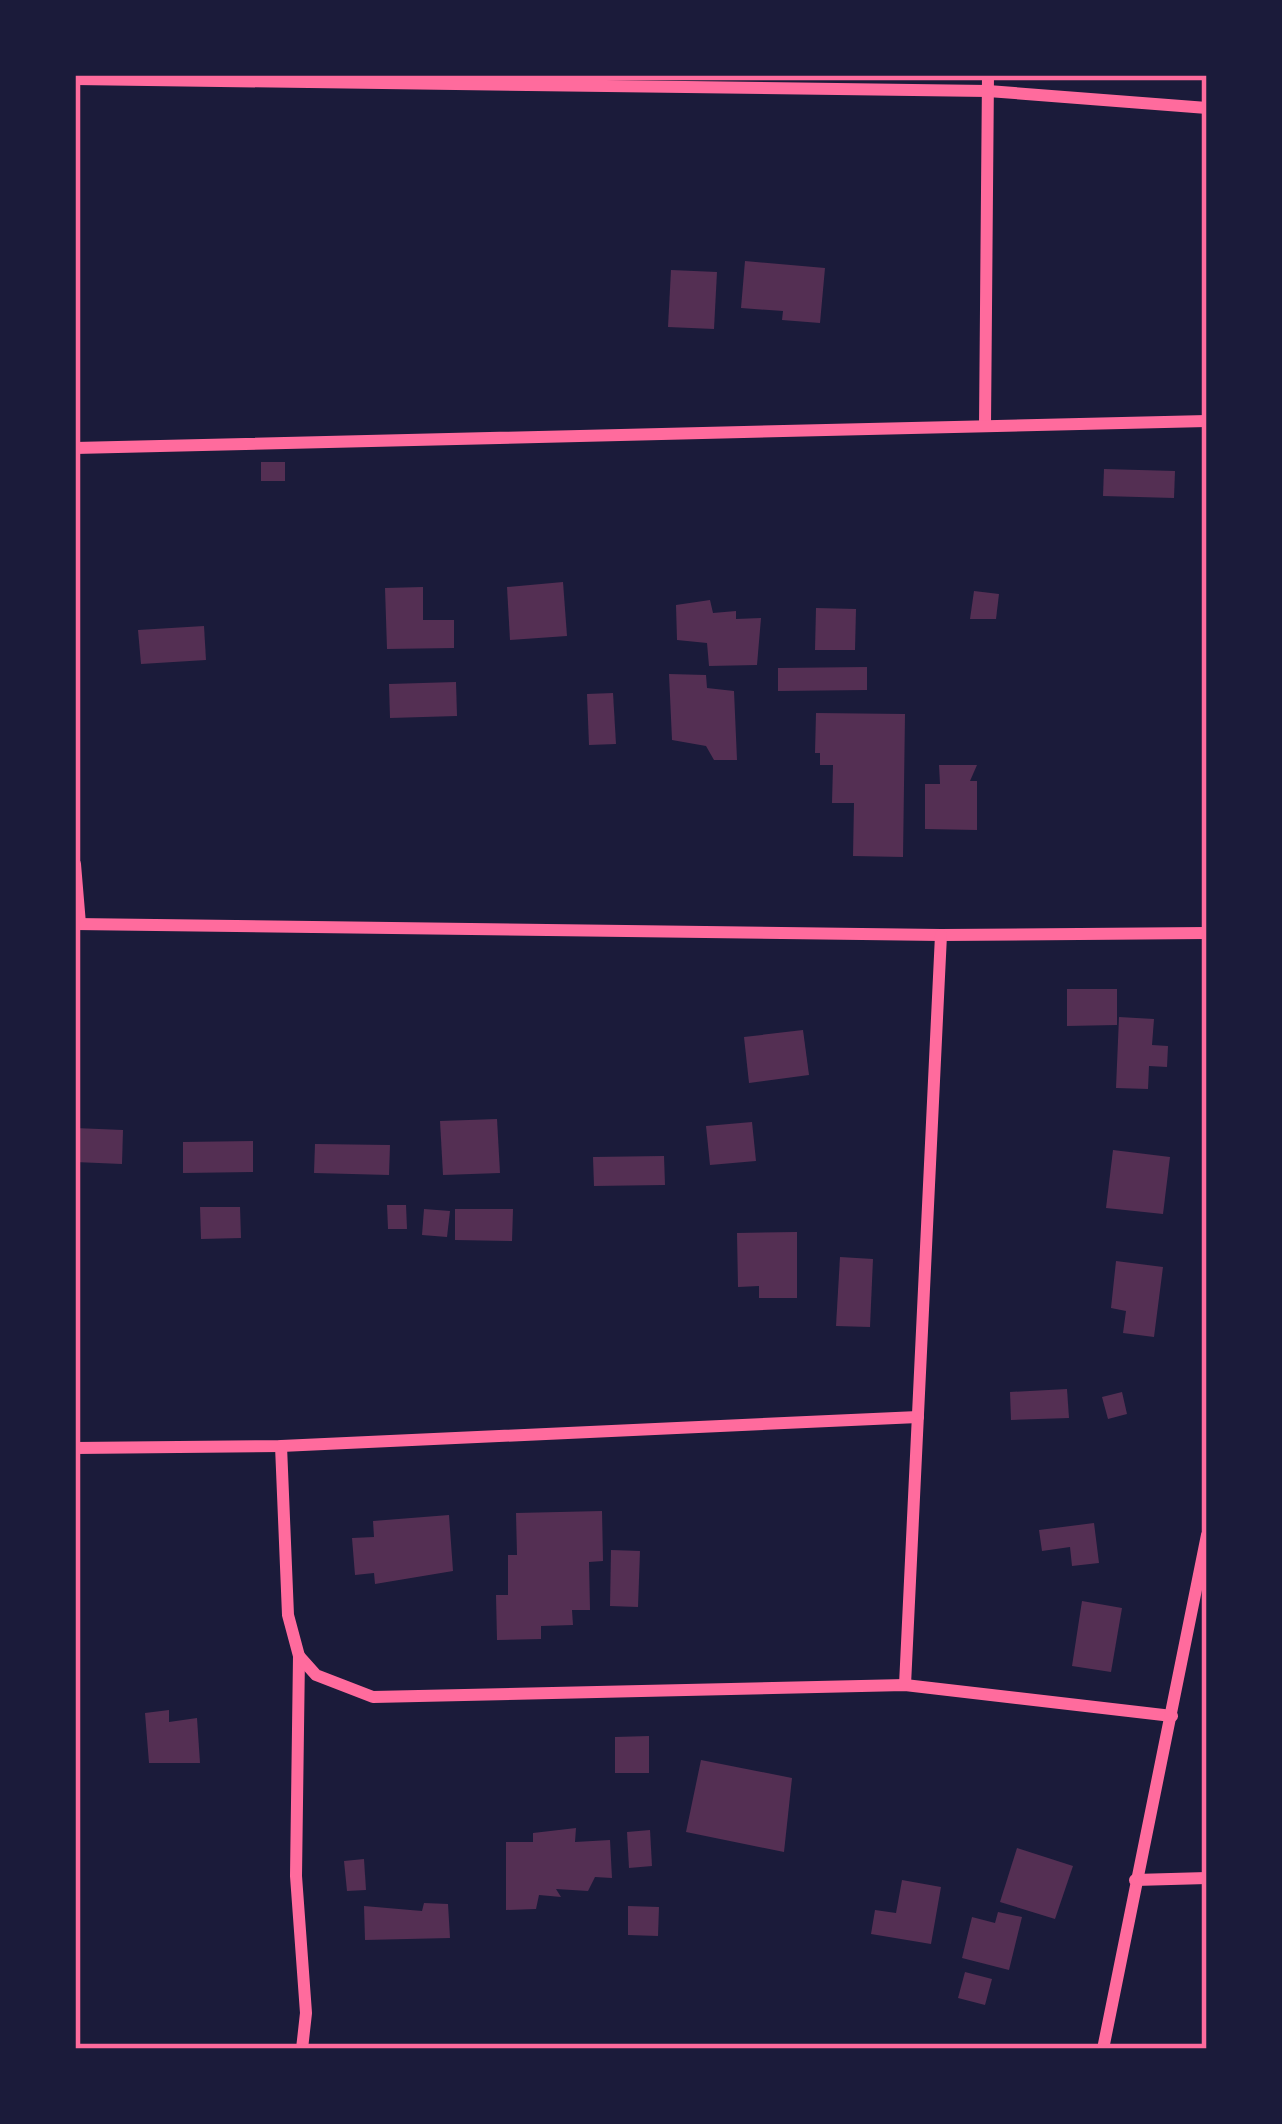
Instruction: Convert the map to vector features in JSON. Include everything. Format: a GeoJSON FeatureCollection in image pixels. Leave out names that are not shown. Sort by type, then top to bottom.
{"type":"FeatureCollection","features":[{"type":"Feature","properties":{"kind":"street"},"geometry":{"type":"LineString","coordinates":[[985,425],[988,75]]}},
{"type":"Feature","properties":{"kind":"street"},"geometry":{"type":"LineString","coordinates":[[75,79],[988,92],[1207,108]]}},
{"type":"Feature","properties":{"kind":"street"},"geometry":{"type":"LineString","coordinates":[[75,448],[1207,421]]}},
{"type":"Feature","properties":{"kind":"street"},"geometry":{"type":"LineString","coordinates":[[75,864],[78,924],[940,935],[1207,933]]}},
{"type":"Feature","properties":{"kind":"street"},"geometry":{"type":"LineString","coordinates":[[905,1685],[940,935]]}},
{"type":"Feature","properties":{"kind":"street"},"geometry":{"type":"LineString","coordinates":[[75,1448],[281,1446],[918,1418]]}},
{"type":"Feature","properties":{"kind":"street"},"geometry":{"type":"LineString","coordinates":[[281,1446],[288,1616],[299,1656],[296,1876],[306,2013],[302,2049]]}},
{"type":"Feature","properties":{"kind":"street"},"geometry":{"type":"LineString","coordinates":[[1103,2049],[1207,1534]]}},
{"type":"Feature","properties":{"kind":"street"},"geometry":{"type":"LineString","coordinates":[[299,1656],[316,1676],[374,1697],[905,1685],[1172,1716]]}},
{"type":"Feature","properties":{"kind":"street"},"geometry":{"type":"LineString","coordinates":[[1135,1880],[1207,1878]]}},
{"type":"Feature","properties":{"kind":"building"},"geometry":{"type":"Polygon","coordinates":[[[745,261],[825,268],[820,323],[782,320],[783,311],[741,308],[745,261]]]}},
{"type":"Feature","properties":{"kind":"building"},"geometry":{"type":"Polygon","coordinates":[[[671,270],[717,272],[714,329],[668,327],[671,270]]]}},
{"type":"Feature","properties":{"kind":"building"},"geometry":{"type":"Polygon","coordinates":[[[261,462],[285,462],[285,481],[261,481],[261,462]]]}},
{"type":"Feature","properties":{"kind":"building"},"geometry":{"type":"Polygon","coordinates":[[[1104,469],[1175,471],[1174,498],[1103,496],[1104,469]]]}},
{"type":"Feature","properties":{"kind":"building"},"geometry":{"type":"Polygon","coordinates":[[[563,582],[567,636],[510,640],[507,587],[563,582]]]}},
{"type":"Feature","properties":{"kind":"building"},"geometry":{"type":"Polygon","coordinates":[[[423,587],[423,620],[454,620],[454,648],[387,649],[385,588],[423,587]]]}},
{"type":"Feature","properties":{"kind":"building"},"geometry":{"type":"Polygon","coordinates":[[[974,591],[999,594],[996,619],[970,619],[974,591]]]}},
{"type":"Feature","properties":{"kind":"building"},"geometry":{"type":"Polygon","coordinates":[[[710,600],[713,613],[736,611],[736,619],[761,618],[757,665],[709,666],[707,643],[677,640],[676,605],[710,600]]]}},
{"type":"Feature","properties":{"kind":"building"},"geometry":{"type":"Polygon","coordinates":[[[816,608],[856,609],[855,650],[815,650],[816,608]]]}},
{"type":"Feature","properties":{"kind":"building"},"geometry":{"type":"Polygon","coordinates":[[[204,626],[206,660],[141,664],[138,630],[204,626]]]}},
{"type":"Feature","properties":{"kind":"building"},"geometry":{"type":"Polygon","coordinates":[[[867,667],[867,690],[778,691],[778,668],[867,667]]]}},
{"type":"Feature","properties":{"kind":"building"},"geometry":{"type":"Polygon","coordinates":[[[669,674],[706,675],[707,688],[734,691],[737,760],[714,760],[706,746],[672,740],[669,674]]]}},
{"type":"Feature","properties":{"kind":"building"},"geometry":{"type":"Polygon","coordinates":[[[456,682],[457,716],[390,718],[389,684],[456,682]]]}},
{"type":"Feature","properties":{"kind":"building"},"geometry":{"type":"Polygon","coordinates":[[[613,693],[616,744],[589,745],[587,694],[613,693]]]}},
{"type":"Feature","properties":{"kind":"building"},"geometry":{"type":"Polygon","coordinates":[[[816,713],[905,714],[903,857],[853,856],[854,803],[832,803],[833,765],[820,765],[820,753],[815,753],[816,713]]]}},
{"type":"Feature","properties":{"kind":"building"},"geometry":{"type":"Polygon","coordinates":[[[939,765],[977,765],[970,781],[977,781],[977,830],[925,829],[925,784],[940,784],[939,765]]]}},
{"type":"Feature","properties":{"kind":"building"},"geometry":{"type":"Polygon","coordinates":[[[1067,989],[1117,989],[1117,1025],[1067,1026],[1067,989]]]}},
{"type":"Feature","properties":{"kind":"building"},"geometry":{"type":"Polygon","coordinates":[[[1119,1017],[1154,1019],[1152,1045],[1168,1046],[1167,1067],[1149,1066],[1148,1089],[1116,1088],[1119,1017]]]}},
{"type":"Feature","properties":{"kind":"building"},"geometry":{"type":"Polygon","coordinates":[[[803,1030],[809,1075],[749,1083],[744,1037],[803,1030]]]}},
{"type":"Feature","properties":{"kind":"building"},"geometry":{"type":"Polygon","coordinates":[[[497,1119],[500,1173],[443,1175],[440,1121],[497,1119]]]}},
{"type":"Feature","properties":{"kind":"building"},"geometry":{"type":"Polygon","coordinates":[[[752,1122],[756,1161],[710,1165],[706,1126],[752,1122]]]}},
{"type":"Feature","properties":{"kind":"building"},"geometry":{"type":"Polygon","coordinates":[[[75,1128],[123,1130],[122,1164],[75,1162],[75,1128]]]}},
{"type":"Feature","properties":{"kind":"building"},"geometry":{"type":"Polygon","coordinates":[[[253,1141],[253,1172],[183,1173],[183,1142],[253,1141]]]}},
{"type":"Feature","properties":{"kind":"building"},"geometry":{"type":"Polygon","coordinates":[[[315,1144],[390,1145],[389,1175],[314,1173],[315,1144]]]}},
{"type":"Feature","properties":{"kind":"building"},"geometry":{"type":"Polygon","coordinates":[[[1113,1150],[1170,1157],[1163,1214],[1106,1208],[1113,1150]]]}},
{"type":"Feature","properties":{"kind":"building"},"geometry":{"type":"Polygon","coordinates":[[[664,1156],[665,1185],[594,1186],[593,1157],[664,1156]]]}},
{"type":"Feature","properties":{"kind":"building"},"geometry":{"type":"Polygon","coordinates":[[[387,1205],[406,1205],[407,1229],[388,1229],[387,1205]]]}},
{"type":"Feature","properties":{"kind":"building"},"geometry":{"type":"Polygon","coordinates":[[[200,1207],[240,1207],[241,1238],[201,1239],[200,1207]]]}},
{"type":"Feature","properties":{"kind":"building"},"geometry":{"type":"Polygon","coordinates":[[[424,1209],[450,1211],[447,1237],[422,1235],[424,1209]]]}},
{"type":"Feature","properties":{"kind":"building"},"geometry":{"type":"Polygon","coordinates":[[[455,1209],[513,1209],[512,1241],[455,1240],[455,1209]]]}},
{"type":"Feature","properties":{"kind":"building"},"geometry":{"type":"Polygon","coordinates":[[[797,1232],[797,1298],[759,1298],[759,1286],[738,1287],[737,1233],[797,1232]]]}},
{"type":"Feature","properties":{"kind":"building"},"geometry":{"type":"Polygon","coordinates":[[[840,1257],[873,1259],[870,1327],[836,1326],[840,1257]]]}},
{"type":"Feature","properties":{"kind":"building"},"geometry":{"type":"Polygon","coordinates":[[[1116,1261],[1163,1267],[1154,1337],[1123,1333],[1126,1311],[1111,1308],[1116,1261]]]}},
{"type":"Feature","properties":{"kind":"building"},"geometry":{"type":"Polygon","coordinates":[[[1067,1389],[1069,1418],[1011,1420],[1010,1392],[1067,1389]]]}},
{"type":"Feature","properties":{"kind":"building"},"geometry":{"type":"Polygon","coordinates":[[[1122,1392],[1127,1414],[1108,1419],[1102,1397],[1122,1392]]]}},
{"type":"Feature","properties":{"kind":"building"},"geometry":{"type":"Polygon","coordinates":[[[602,1511],[603,1561],[589,1562],[590,1610],[572,1610],[573,1625],[541,1626],[541,1639],[497,1640],[496,1595],[508,1595],[508,1555],[517,1555],[516,1513],[602,1511]]]}},
{"type":"Feature","properties":{"kind":"building"},"geometry":{"type":"Polygon","coordinates":[[[449,1515],[453,1571],[375,1584],[374,1573],[355,1575],[352,1538],[374,1537],[373,1521],[449,1515]]]}},
{"type":"Feature","properties":{"kind":"building"},"geometry":{"type":"Polygon","coordinates":[[[1094,1523],[1099,1563],[1072,1566],[1070,1547],[1042,1551],[1039,1530],[1094,1523]]]}},
{"type":"Feature","properties":{"kind":"building"},"geometry":{"type":"Polygon","coordinates":[[[611,1550],[640,1551],[638,1607],[610,1606],[611,1550]]]}},
{"type":"Feature","properties":{"kind":"building"},"geometry":{"type":"Polygon","coordinates":[[[1082,1601],[1122,1608],[1111,1672],[1072,1666],[1082,1601]]]}},
{"type":"Feature","properties":{"kind":"building"},"geometry":{"type":"Polygon","coordinates":[[[169,1710],[169,1722],[197,1718],[200,1763],[149,1763],[145,1713],[169,1710]]]}},
{"type":"Feature","properties":{"kind":"building"},"geometry":{"type":"Polygon","coordinates":[[[649,1736],[649,1773],[615,1773],[615,1737],[649,1736]]]}},
{"type":"Feature","properties":{"kind":"building"},"geometry":{"type":"Polygon","coordinates":[[[701,1760],[792,1778],[784,1852],[686,1832],[701,1760]]]}},
{"type":"Feature","properties":{"kind":"building"},"geometry":{"type":"Polygon","coordinates":[[[576,1828],[575,1842],[610,1840],[612,1878],[595,1877],[588,1891],[556,1889],[561,1897],[539,1895],[536,1909],[506,1910],[506,1842],[533,1842],[533,1833],[576,1828]]]}},
{"type":"Feature","properties":{"kind":"building"},"geometry":{"type":"Polygon","coordinates":[[[650,1830],[652,1866],[629,1868],[627,1832],[650,1830]]]}},
{"type":"Feature","properties":{"kind":"building"},"geometry":{"type":"Polygon","coordinates":[[[1017,1848],[1073,1866],[1055,1919],[1000,1902],[1017,1848]]]}},
{"type":"Feature","properties":{"kind":"building"},"geometry":{"type":"Polygon","coordinates":[[[364,1859],[366,1890],[347,1891],[344,1861],[364,1859]]]}},
{"type":"Feature","properties":{"kind":"building"},"geometry":{"type":"Polygon","coordinates":[[[902,1880],[941,1887],[931,1944],[871,1934],[875,1910],[896,1913],[902,1880]]]}},
{"type":"Feature","properties":{"kind":"building"},"geometry":{"type":"Polygon","coordinates":[[[424,1903],[448,1904],[450,1938],[365,1940],[364,1906],[422,1911],[424,1903]]]}},
{"type":"Feature","properties":{"kind":"building"},"geometry":{"type":"Polygon","coordinates":[[[628,1906],[659,1907],[658,1936],[628,1935],[628,1906]]]}},
{"type":"Feature","properties":{"kind":"building"},"geometry":{"type":"Polygon","coordinates":[[[998,1912],[1022,1917],[1009,1970],[962,1958],[972,1917],[995,1923],[998,1912]]]}},
{"type":"Feature","properties":{"kind":"building"},"geometry":{"type":"Polygon","coordinates":[[[965,1972],[992,1979],[985,2005],[958,1998],[965,1972]]]}}]}
